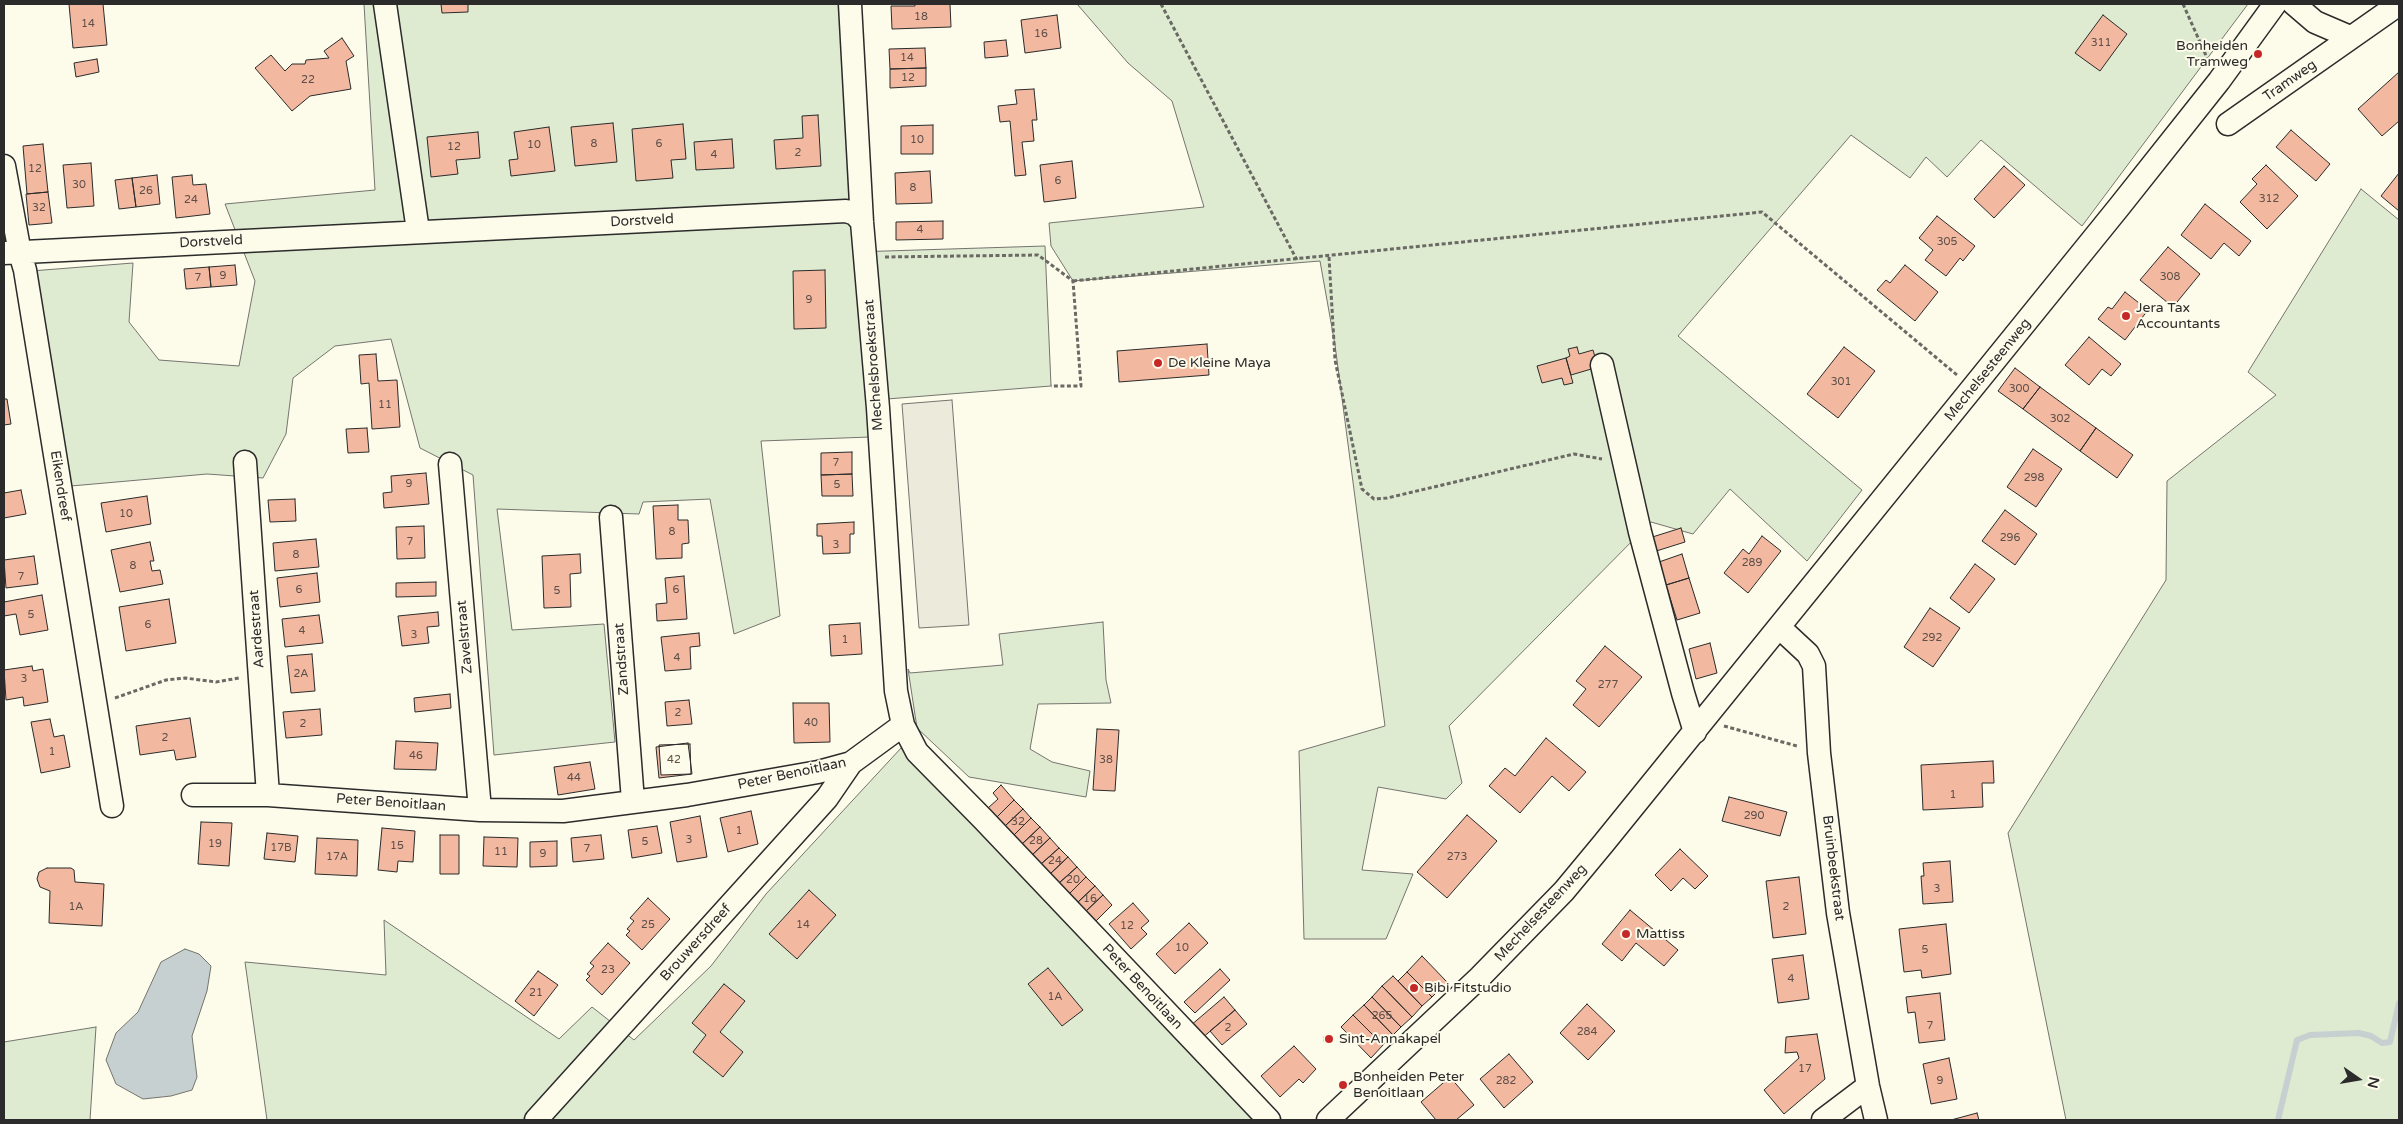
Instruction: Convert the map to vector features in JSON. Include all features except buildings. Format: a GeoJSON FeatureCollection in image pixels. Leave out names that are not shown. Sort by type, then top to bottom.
{"type":"FeatureCollection","features":[{"type":"Feature","properties":{"kind":"street"},"geometry":{"type":"LineString","coordinates":[[385,4],[418,231]]}},
{"type":"Feature","properties":{"kind":"street","name":"Mechelsbroekstraat"},"geometry":{"type":"LineString","coordinates":[[850,4],[862,222],[896,692],[902,725]]}},
{"type":"Feature","properties":{"kind":"street","name":"Mechelsesteenweg"},"geometry":{"type":"LineString","coordinates":[[1328,1120],[1480,977],[1564,891],[1780,628],[1973,388],[2219,81],[2275,4]]}},
{"type":"Feature","properties":{"kind":"street"},"geometry":{"type":"LineString","coordinates":[[2294,4],[2315,22],[2350,37]]}},
{"type":"Feature","properties":{"kind":"street","name":"Tramweg"},"geometry":{"type":"LineString","coordinates":[[2228,124],[2399,4]]}},
{"type":"Feature","properties":{"kind":"street","name":"Eikendreef"},"geometry":{"type":"LineString","coordinates":[[4,166],[12,253],[27,279],[112,806]]}},
{"type":"Feature","properties":{"kind":"street","name":"Dorstveld"},"geometry":{"type":"LineString","coordinates":[[12,253],[418,231],[846,211],[855,214],[862,222]]}},
{"type":"Feature","properties":{"kind":"street"},"geometry":{"type":"LineString","coordinates":[[1602,365],[1647,560],[1700,726]]}},
{"type":"Feature","properties":{"kind":"street","name":"Aardestraat"},"geometry":{"type":"LineString","coordinates":[[245,462],[268,796]]}},
{"type":"Feature","properties":{"kind":"street","name":"Zavelstraat"},"geometry":{"type":"LineString","coordinates":[[450,464],[480,810]]}},
{"type":"Feature","properties":{"kind":"street","name":"Zandstraat"},"geometry":{"type":"LineString","coordinates":[[611,517],[633,801]]}},
{"type":"Feature","properties":{"kind":"street","name":"Bruinbeekstraat"},"geometry":{"type":"LineString","coordinates":[[1780,628],[1808,654],[1814,666],[1819,753],[1838,913],[1868,1086],[1876,1120]]}},
{"type":"Feature","properties":{"kind":"street","name":"Peter Benoitlaan"},"geometry":{"type":"LineString","coordinates":[[192,795],[268,796],[480,810],[563,811],[706,792],[818,772],[851,763],[902,725],[917,752],[983,818],[1269,1120]]}},
{"type":"Feature","properties":{"kind":"street","name":"Brouwersdreef"},"geometry":{"type":"LineString","coordinates":[[536,1120],[827,798],[851,763]]}},
{"type":"Feature","properties":{"kind":"street"},"geometry":{"type":"LineString","coordinates":[[1822,1120],[1868,1086]]}},
{"type":"Feature","properties":{"kind":"path"},"geometry":{"type":"LineString","coordinates":[[1161,4],[1297,260]]}},
{"type":"Feature","properties":{"kind":"path"},"geometry":{"type":"LineString","coordinates":[[2183,4],[2189,23],[2219,81]]}},
{"type":"Feature","properties":{"kind":"path"},"geometry":{"type":"LineString","coordinates":[[866,258],[1038,255],[1073,281],[1329,257],[1762,212],[1973,388]]}},
{"type":"Feature","properties":{"kind":"path"},"geometry":{"type":"LineString","coordinates":[[1329,257],[1335,360],[1362,489],[1374,499],[1386,498],[1574,454],[1624,462]]}},
{"type":"Feature","properties":{"kind":"path"},"geometry":{"type":"LineString","coordinates":[[1051,386],[1081,386],[1073,281]]}},
{"type":"Feature","properties":{"kind":"path"},"geometry":{"type":"LineString","coordinates":[[94,702],[122,696],[166,680],[185,678],[216,682],[260,676]]}},
{"type":"Feature","properties":{"kind":"path"},"geometry":{"type":"LineString","coordinates":[[1700,726],[1819,753]]}},
{"type":"Feature","properties":{"kind":"green space"},"geometry":{"type":"Polygon","coordinates":[[[364,4],[844,4],[854,252],[1045,246],[1051,386],[887,399],[870,437],[761,441],[780,616],[734,634],[710,499],[643,502],[639,514],[497,509],[512,630],[604,624],[615,742],[494,755],[473,475],[420,448],[391,339],[335,346],[293,378],[286,434],[263,478],[207,474],[71,486],[31,271],[133,263],[129,322],[159,360],[239,366],[255,281],[225,204],[375,190],[364,4]]]}},
{"type":"Feature","properties":{"kind":"green space"},"geometry":{"type":"Polygon","coordinates":[[[1077,4],[2248,4],[2082,226],[1981,140],[1947,177],[1926,157],[1910,178],[1851,135],[1678,336],[1862,490],[1807,561],[1730,489],[1693,534],[1651,522],[1449,726],[1462,783],[1446,799],[1378,787],[1362,870],[1413,874],[1386,939],[1304,939],[1299,751],[1385,726],[1335,345],[1320,261],[1073,281],[1051,246],[1049,223],[1204,207],[1172,101],[1128,63],[1077,4]]]}},
{"type":"Feature","properties":{"kind":"green space"},"geometry":{"type":"Polygon","coordinates":[[[2361,189],[2399,220],[2399,1120],[2066,1120],[2008,833],[2166,580],[2167,481],[2276,395],[2248,372],[2361,189]]]}},
{"type":"Feature","properties":{"kind":"green space"},"geometry":{"type":"Polygon","coordinates":[[[1103,622],[1106,680],[1111,703],[1038,704],[1030,749],[1052,762],[1090,771],[1086,797],[969,777],[917,728],[908,669],[910,673],[1003,665],[999,634],[1103,622]]]}},
{"type":"Feature","properties":{"kind":"green space"},"geometry":{"type":"Polygon","coordinates":[[[902,747],[1258,1120],[267,1120],[245,962],[386,975],[384,920],[559,1039],[592,1007],[634,1040],[711,966],[766,894],[902,747]]]}},
{"type":"Feature","properties":{"kind":"green space"},"geometry":{"type":"Polygon","coordinates":[[[96,1027],[90,1120],[4,1120],[4,1042],[96,1027]]]}},
{"type":"Feature","properties":{"kind":"shaded area"},"geometry":{"type":"Polygon","coordinates":[[[952,400],[969,625],[919,628],[902,404],[952,400]]]}},
{"type":"Feature","properties":{"kind":"shaded area"},"geometry":{"type":"Polygon","coordinates":[[[185,949],[199,954],[211,966],[207,991],[192,1036],[197,1077],[192,1090],[171,1096],[143,1099],[116,1084],[106,1060],[116,1033],[138,1012],[161,962],[185,949]]]}},
{"type":"Feature","properties":{"kind":"waterway"},"geometry":{"type":"LineString","coordinates":[[2278,1120],[2297,1040],[2310,1035],[2359,1033],[2371,1036],[2382,1043],[2390,1042],[2399,1003]]}},
{"type":"Feature","properties":{"kind":"place","name":"Bonheiden Tramweg"},"geometry":{"type":"Point","coordinates":[2258,54]}},
{"type":"Feature","properties":{"kind":"place","name":"Jera Tax Accountants"},"geometry":{"type":"Point","coordinates":[2126,316]}},
{"type":"Feature","properties":{"kind":"place","name":"De Kleine Maya"},"geometry":{"type":"Point","coordinates":[1158,363]}},
{"type":"Feature","properties":{"kind":"place","name":"Mattiss"},"geometry":{"type":"Point","coordinates":[1626,934]}},
{"type":"Feature","properties":{"kind":"place","name":"Bibi Fitstudio"},"geometry":{"type":"Point","coordinates":[1414,988]}},
{"type":"Feature","properties":{"kind":"place","name":"Sint-Annakapel"},"geometry":{"type":"Point","coordinates":[1329,1039]}},
{"type":"Feature","properties":{"kind":"place","name":"Bonheiden Peter Benoitlaan"},"geometry":{"type":"Point","coordinates":[1343,1085]}}]}
